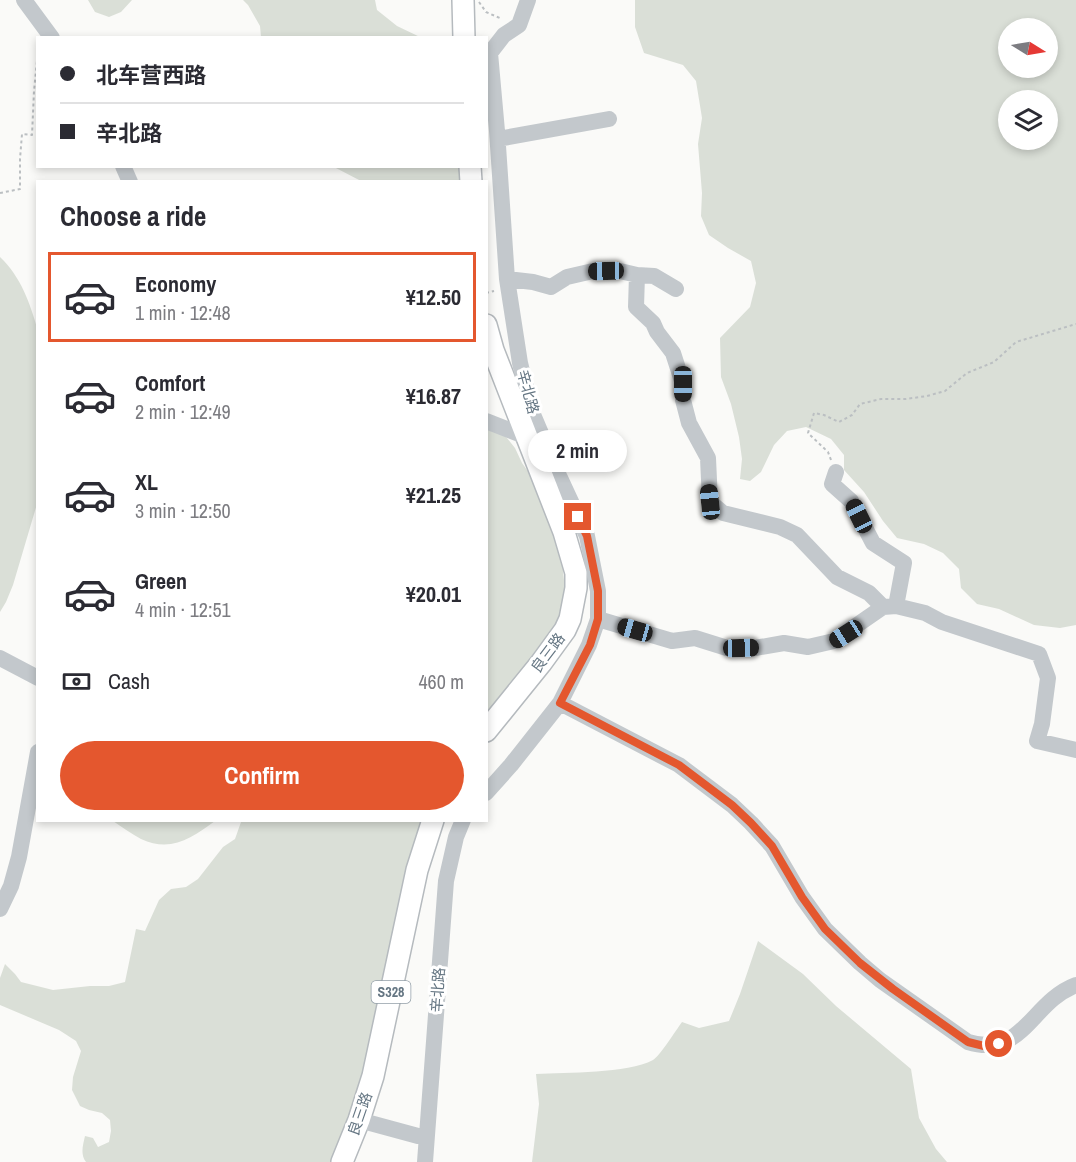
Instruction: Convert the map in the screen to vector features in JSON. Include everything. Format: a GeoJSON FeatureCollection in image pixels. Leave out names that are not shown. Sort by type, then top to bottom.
{"type":"FeatureCollection","features":[{"type":"Feature","properties":{"kind":"main road"},"geometry":{"type":"LineString","coordinates":[[462,0],[464,36]]}},
{"type":"Feature","properties":{"kind":"main road","name":"良三路"},"geometry":{"type":"LineString","coordinates":[[488,332],[564,532],[576,573],[575,599],[565,630],[488,729]]}},
{"type":"Feature","properties":{"kind":"main road","name":"良三路"},"geometry":{"type":"LineString","coordinates":[[342,1162],[373,1076],[417,870],[432,822]]}},
{"type":"Feature","properties":{"kind":"street"},"geometry":{"type":"LineString","coordinates":[[24,0],[51,36]]}},
{"type":"Feature","properties":{"kind":"street"},"geometry":{"type":"LineString","coordinates":[[519,25],[528,0]]}},
{"type":"Feature","properties":{"kind":"street","name":"辛北路"},"geometry":{"type":"LineString","coordinates":[[488,791],[560,703],[590,645],[598,619],[598,591],[587,536],[532,412],[520,363],[507,279],[490,53],[504,35],[519,25]]}},
{"type":"Feature","properties":{"kind":"street"},"geometry":{"type":"LineString","coordinates":[[498,139],[609,119]]}},
{"type":"Feature","properties":{"kind":"street"},"geometry":{"type":"LineString","coordinates":[[507,279],[551,287],[567,277],[593,272],[620,271],[654,276],[676,289]]}},
{"type":"Feature","properties":{"kind":"street"},"geometry":{"type":"LineString","coordinates":[[637,275],[636,307],[653,323],[673,353],[683,384],[683,400],[689,423],[708,458],[710,502],[723,513],[780,527],[797,535],[837,577],[889,606],[925,613],[942,622],[1038,654],[1048,678],[1042,724],[1037,741],[1076,750]]}},
{"type":"Feature","properties":{"kind":"street"},"geometry":{"type":"LineString","coordinates":[[488,422],[527,438]]}},
{"type":"Feature","properties":{"kind":"street"},"geometry":{"type":"LineString","coordinates":[[598,619],[672,641],[695,638],[727,648],[755,648],[784,643],[808,647],[834,641],[889,606],[904,562],[873,543],[851,501],[832,484],[836,472]]}},
{"type":"Feature","properties":{"kind":"street"},"geometry":{"type":"LineString","coordinates":[[0,658],[36,677]]}},
{"type":"Feature","properties":{"kind":"street"},"geometry":{"type":"LineString","coordinates":[[560,703],[679,765],[732,805],[772,846],[802,897],[825,929],[880,980],[968,1042],[992,1046],[1007,1040],[1020,1033],[1038,1012],[1059,994],[1076,985]]}},
{"type":"Feature","properties":{"kind":"street"},"geometry":{"type":"LineString","coordinates":[[0,909],[11,886],[19,856],[36,763]]}},
{"type":"Feature","properties":{"kind":"street","name":"辛北路"},"geometry":{"type":"LineString","coordinates":[[425,1162],[446,880],[453,846],[462,822]]}},
{"type":"Feature","properties":{"kind":"street"},"geometry":{"type":"LineString","coordinates":[[359,1120],[418,1136],[427,1136]]}},
{"type":"Feature","properties":{"kind":"path"},"geometry":{"type":"LineString","coordinates":[[477,0],[486,12],[519,25]]}},
{"type":"Feature","properties":{"kind":"path"},"geometry":{"type":"LineString","coordinates":[[0,193],[20,189],[22,134],[32,135],[36,71]]}},
{"type":"Feature","properties":{"kind":"path"},"geometry":{"type":"LineString","coordinates":[[836,472],[828,452],[808,433],[814,413],[839,422],[852,415],[860,404],[881,399],[927,396],[945,391],[967,373],[994,362],[1016,342],[1076,324]]}},
{"type":"Feature","properties":{"kind":"shaded area"},"geometry":{"type":"Polygon","coordinates":[[[88,0],[132,0],[121,12],[109,17],[95,12],[88,0]]]}},
{"type":"Feature","properties":{"kind":"shaded area"},"geometry":{"type":"Polygon","coordinates":[[[243,0],[375,0],[377,10],[397,26],[418,36],[261,36],[260,26],[243,0]]]}},
{"type":"Feature","properties":{"kind":"shaded area"},"geometry":{"type":"Polygon","coordinates":[[[635,0],[1076,0],[1076,625],[1060,628],[1034,625],[999,609],[977,604],[961,588],[959,569],[943,553],[924,544],[897,538],[864,492],[844,470],[844,455],[831,439],[806,427],[787,431],[774,445],[761,472],[750,481],[740,479],[742,459],[739,437],[731,404],[721,377],[720,338],[750,307],[756,283],[751,261],[709,235],[701,216],[702,193],[698,144],[702,118],[696,81],[683,65],[644,53],[635,27],[635,0]]]}},
{"type":"Feature","properties":{"kind":"shaded area"},"geometry":{"type":"Polygon","coordinates":[[[336,168],[462,168],[463,180],[359,180],[336,168]]]}},
{"type":"Feature","properties":{"kind":"shaded area"},"geometry":{"type":"Polygon","coordinates":[[[0,257],[14,273],[24,291],[36,324],[36,507],[13,585],[0,612],[0,257]]]}},
{"type":"Feature","properties":{"kind":"shaded area"},"geometry":{"type":"Polygon","coordinates":[[[488,414],[515,448],[534,480],[562,560],[565,595],[562,614],[555,629],[488,718],[488,414]]]}},
{"type":"Feature","properties":{"kind":"shaded area"},"geometry":{"type":"Polygon","coordinates":[[[115,822],[214,822],[181,842],[162,844],[141,839],[115,822]]]}},
{"type":"Feature","properties":{"kind":"shaded area"},"geometry":{"type":"Polygon","coordinates":[[[241,822],[426,822],[372,1049],[336,1162],[86,1162],[83,1153],[85,1136],[93,1138],[98,1147],[109,1142],[110,1120],[102,1113],[80,1106],[72,1090],[73,1077],[81,1051],[76,1041],[59,1030],[0,1005],[0,978],[5,964],[21,982],[53,990],[109,986],[125,982],[136,929],[145,931],[159,900],[171,889],[186,887],[198,879],[223,847],[235,839],[241,822]]]}},
{"type":"Feature","properties":{"kind":"shaded area"},"geometry":{"type":"Polygon","coordinates":[[[758,941],[803,974],[836,1006],[911,1069],[919,1118],[936,1149],[947,1162],[532,1162],[539,1104],[536,1074],[613,1070],[642,1065],[656,1058],[682,1022],[699,1028],[729,1021],[758,941]]]}},
{"type":"Feature","properties":{"kind":"route"},"geometry":{"type":"LineString","coordinates":[[578,517],[587,536],[598,591],[598,619],[590,645],[560,703],[679,765],[698,778],[732,805],[772,846],[802,897],[825,929],[860,963],[880,980],[968,1042],[984,1046],[999,1044]]}}]}
